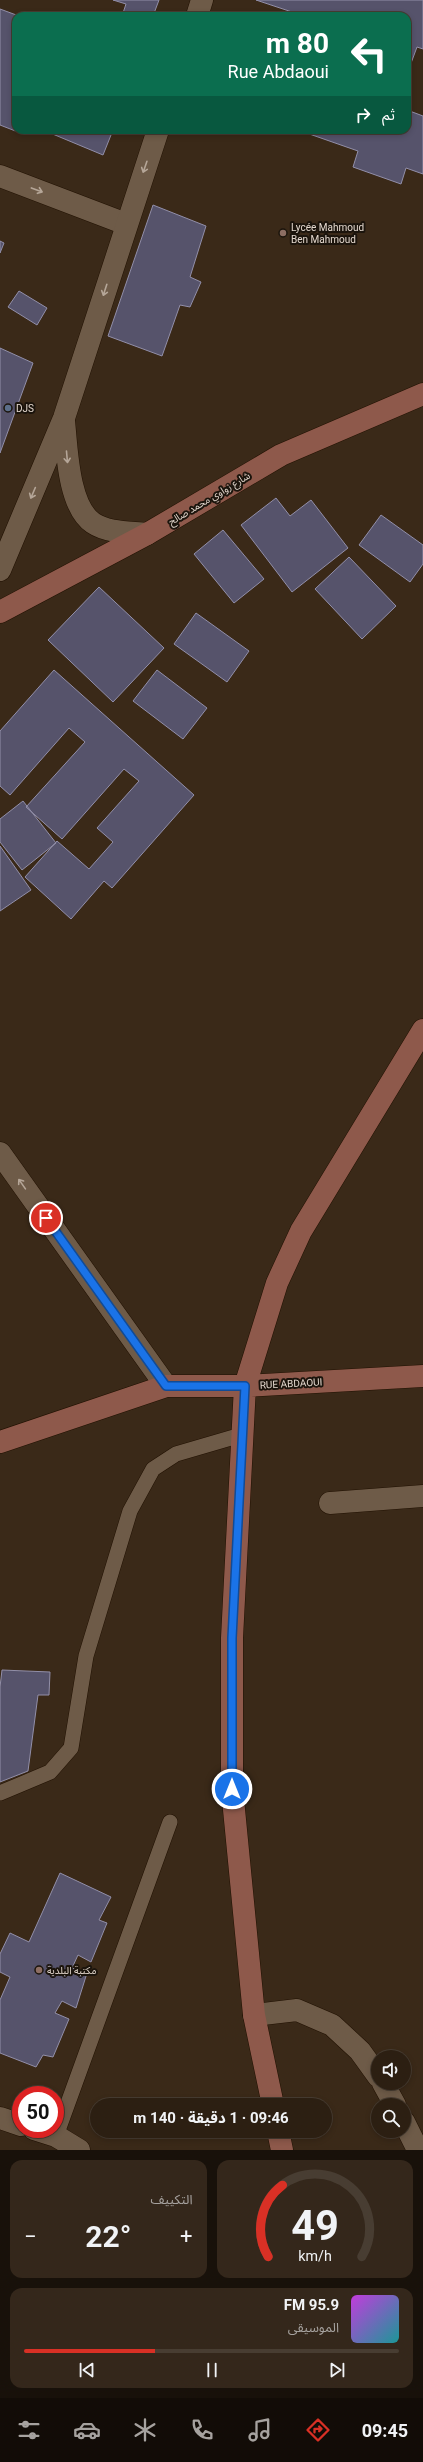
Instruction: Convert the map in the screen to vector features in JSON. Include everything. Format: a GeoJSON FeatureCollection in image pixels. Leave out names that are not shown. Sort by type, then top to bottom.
{"type":"FeatureCollection","features":[{"type":"Feature","properties":{"kind":"main road","name":"شارع زواوي محمد صالح"},"geometry":{"type":"LineString","coordinates":[[0,612],[147,534],[281,455],[423,394]]}},
{"type":"Feature","properties":{"kind":"main road"},"geometry":{"type":"LineString","coordinates":[[272,2098],[254,2015],[232,1789],[232,1638],[241,1435],[245,1386],[277,1282],[301,1231],[423,1030]]}},
{"type":"Feature","properties":{"kind":"main road","name":"RUE ABDAOUI"},"geometry":{"type":"LineString","coordinates":[[0,1442],[166,1386],[245,1386],[423,1376]]}},
{"type":"Feature","properties":{"kind":"main road"},"geometry":{"type":"LineString","coordinates":[[279,2138],[282,2150]]}},
{"type":"Feature","properties":{"kind":"street"},"geometry":{"type":"LineString","coordinates":[[198,12],[202,0]]}},
{"type":"Feature","properties":{"kind":"street"},"geometry":{"type":"LineString","coordinates":[[0,570],[64,418],[126,224],[157,134]]}},
{"type":"Feature","properties":{"kind":"street"},"geometry":{"type":"LineString","coordinates":[[0,176],[126,224]]}},
{"type":"Feature","properties":{"kind":"street"},"geometry":{"type":"LineString","coordinates":[[64,418],[69,475],[78,501],[92,522],[107,529],[147,534]]}},
{"type":"Feature","properties":{"kind":"street"},"geometry":{"type":"LineString","coordinates":[[0,1153],[166,1386]]}},
{"type":"Feature","properties":{"kind":"street"},"geometry":{"type":"LineString","coordinates":[[330,1504],[423,1496]]}},
{"type":"Feature","properties":{"kind":"street"},"geometry":{"type":"LineString","coordinates":[[254,2015],[297,2010],[332,2025],[360,2051],[371,2066]]}},
{"type":"Feature","properties":{"kind":"street"},"geometry":{"type":"LineString","coordinates":[[0,2118],[12,2122]]}},
{"type":"Feature","properties":{"kind":"street"},"geometry":{"type":"LineString","coordinates":[[411,2136],[418,2150]]}},
{"type":"Feature","properties":{"kind":"street"},"geometry":{"type":"LineString","coordinates":[[59,2138],[79,2150]]}},
{"type":"Feature","properties":{"kind":"lane"},"geometry":{"type":"LineString","coordinates":[[0,1794],[50,1772],[71,1748],[86,1656],[130,1511],[153,1469],[176,1454],[241,1435]]}},
{"type":"Feature","properties":{"kind":"lane"},"geometry":{"type":"LineString","coordinates":[[64,2114],[170,1822]]}},
{"type":"Feature","properties":{"kind":"building"},"geometry":{"type":"Polygon","coordinates":[[[113,0],[159,0],[154,12],[123,12],[126,4],[113,0]]]}},
{"type":"Feature","properties":{"kind":"building"},"geometry":{"type":"Polygon","coordinates":[[[256,0],[423,0],[423,49],[417,47],[411,63],[411,12],[292,12],[256,0]]]}},
{"type":"Feature","properties":{"kind":"building"},"geometry":{"type":"Polygon","coordinates":[[[0,9],[12,13],[12,130],[0,125],[0,9]]]}},
{"type":"Feature","properties":{"kind":"building"},"geometry":{"type":"Polygon","coordinates":[[[411,112],[423,116],[423,174],[406,168],[401,184],[353,167],[358,151],[309,134],[411,134],[411,112]]]}},
{"type":"Feature","properties":{"kind":"building"},"geometry":{"type":"Polygon","coordinates":[[[53,134],[111,134],[103,155],[53,134]]]}},
{"type":"Feature","properties":{"kind":"building"},"geometry":{"type":"Polygon","coordinates":[[[153,205],[206,226],[190,277],[201,282],[190,307],[180,305],[162,356],[108,336],[153,205]]]}},
{"type":"Feature","properties":{"kind":"building"},"geometry":{"type":"Polygon","coordinates":[[[0,241],[4,243],[0,253],[0,241]]]}},
{"type":"Feature","properties":{"kind":"building"},"geometry":{"type":"Polygon","coordinates":[[[19,291],[47,308],[37,325],[8,307],[19,291]]]}},
{"type":"Feature","properties":{"kind":"building","name":"DJS"},"geometry":{"type":"Polygon","coordinates":[[[0,348],[33,363],[0,453],[0,348]]]}},
{"type":"Feature","properties":{"kind":"building"},"geometry":{"type":"Polygon","coordinates":[[[276,498],[290,516],[311,500],[348,548],[292,592],[241,525],[276,498]]]}},
{"type":"Feature","properties":{"kind":"building"},"geometry":{"type":"Polygon","coordinates":[[[381,515],[423,545],[423,564],[410,582],[359,545],[381,515]]]}},
{"type":"Feature","properties":{"kind":"building"},"geometry":{"type":"Polygon","coordinates":[[[223,530],[264,579],[234,603],[194,554],[223,530]]]}},
{"type":"Feature","properties":{"kind":"building"},"geometry":{"type":"Polygon","coordinates":[[[349,557],[396,606],[362,639],[315,589],[349,557]]]}},
{"type":"Feature","properties":{"kind":"building"},"geometry":{"type":"Polygon","coordinates":[[[99,587],[164,648],[113,702],[48,640],[99,587]]]}},
{"type":"Feature","properties":{"kind":"building"},"geometry":{"type":"Polygon","coordinates":[[[196,613],[249,651],[227,682],[174,644],[196,613]]]}},
{"type":"Feature","properties":{"kind":"building"},"geometry":{"type":"Polygon","coordinates":[[[54,670],[194,795],[112,888],[104,881],[71,919],[25,877],[57,841],[89,869],[113,842],[97,828],[139,781],[124,769],[62,839],[26,807],[85,742],[69,728],[10,795],[0,786],[0,731],[54,670]]]}},
{"type":"Feature","properties":{"kind":"building"},"geometry":{"type":"Polygon","coordinates":[[[157,670],[207,708],[183,739],[133,701],[157,670]]]}},
{"type":"Feature","properties":{"kind":"building"},"geometry":{"type":"Polygon","coordinates":[[[23,801],[56,843],[22,870],[0,842],[0,819],[23,801]]]}},
{"type":"Feature","properties":{"kind":"building"},"geometry":{"type":"Polygon","coordinates":[[[0,846],[31,890],[0,911],[0,846]]]}},
{"type":"Feature","properties":{"kind":"building"},"geometry":{"type":"Polygon","coordinates":[[[2,1670],[50,1672],[49,1695],[38,1695],[28,1771],[0,1782],[0,1687],[2,1670]]]}},
{"type":"Feature","properties":{"kind":"building","name":"مكتبة البلدية"},"geometry":{"type":"Polygon","coordinates":[[[60,1873],[111,1897],[99,1920],[107,1923],[91,1962],[78,1955],[72,1968],[87,1973],[76,2008],[62,2001],[55,2013],[69,2019],[53,2057],[43,2055],[36,2067],[0,2053],[0,2000],[10,1977],[0,1972],[0,1954],[10,1933],[29,1942],[60,1873]]]}},
{"type":"Feature","properties":{"kind":"place","name":"Lycée Mahmoud Ben Mahmoud"},"geometry":{"type":"Point","coordinates":[283,233]}},
{"type":"Feature","properties":{"kind":"place","name":"DJS"},"geometry":{"type":"Point","coordinates":[8,408]}},
{"type":"Feature","properties":{"kind":"place","name":"مكتبة البلدية"},"geometry":{"type":"Point","coordinates":[39,1970]}},
{"type":"Feature","properties":{"kind":"route"},"geometry":{"type":"LineString","coordinates":[[46,1218],[166,1386],[245,1386],[241,1435],[232,1638],[232,1789]]}}]}
